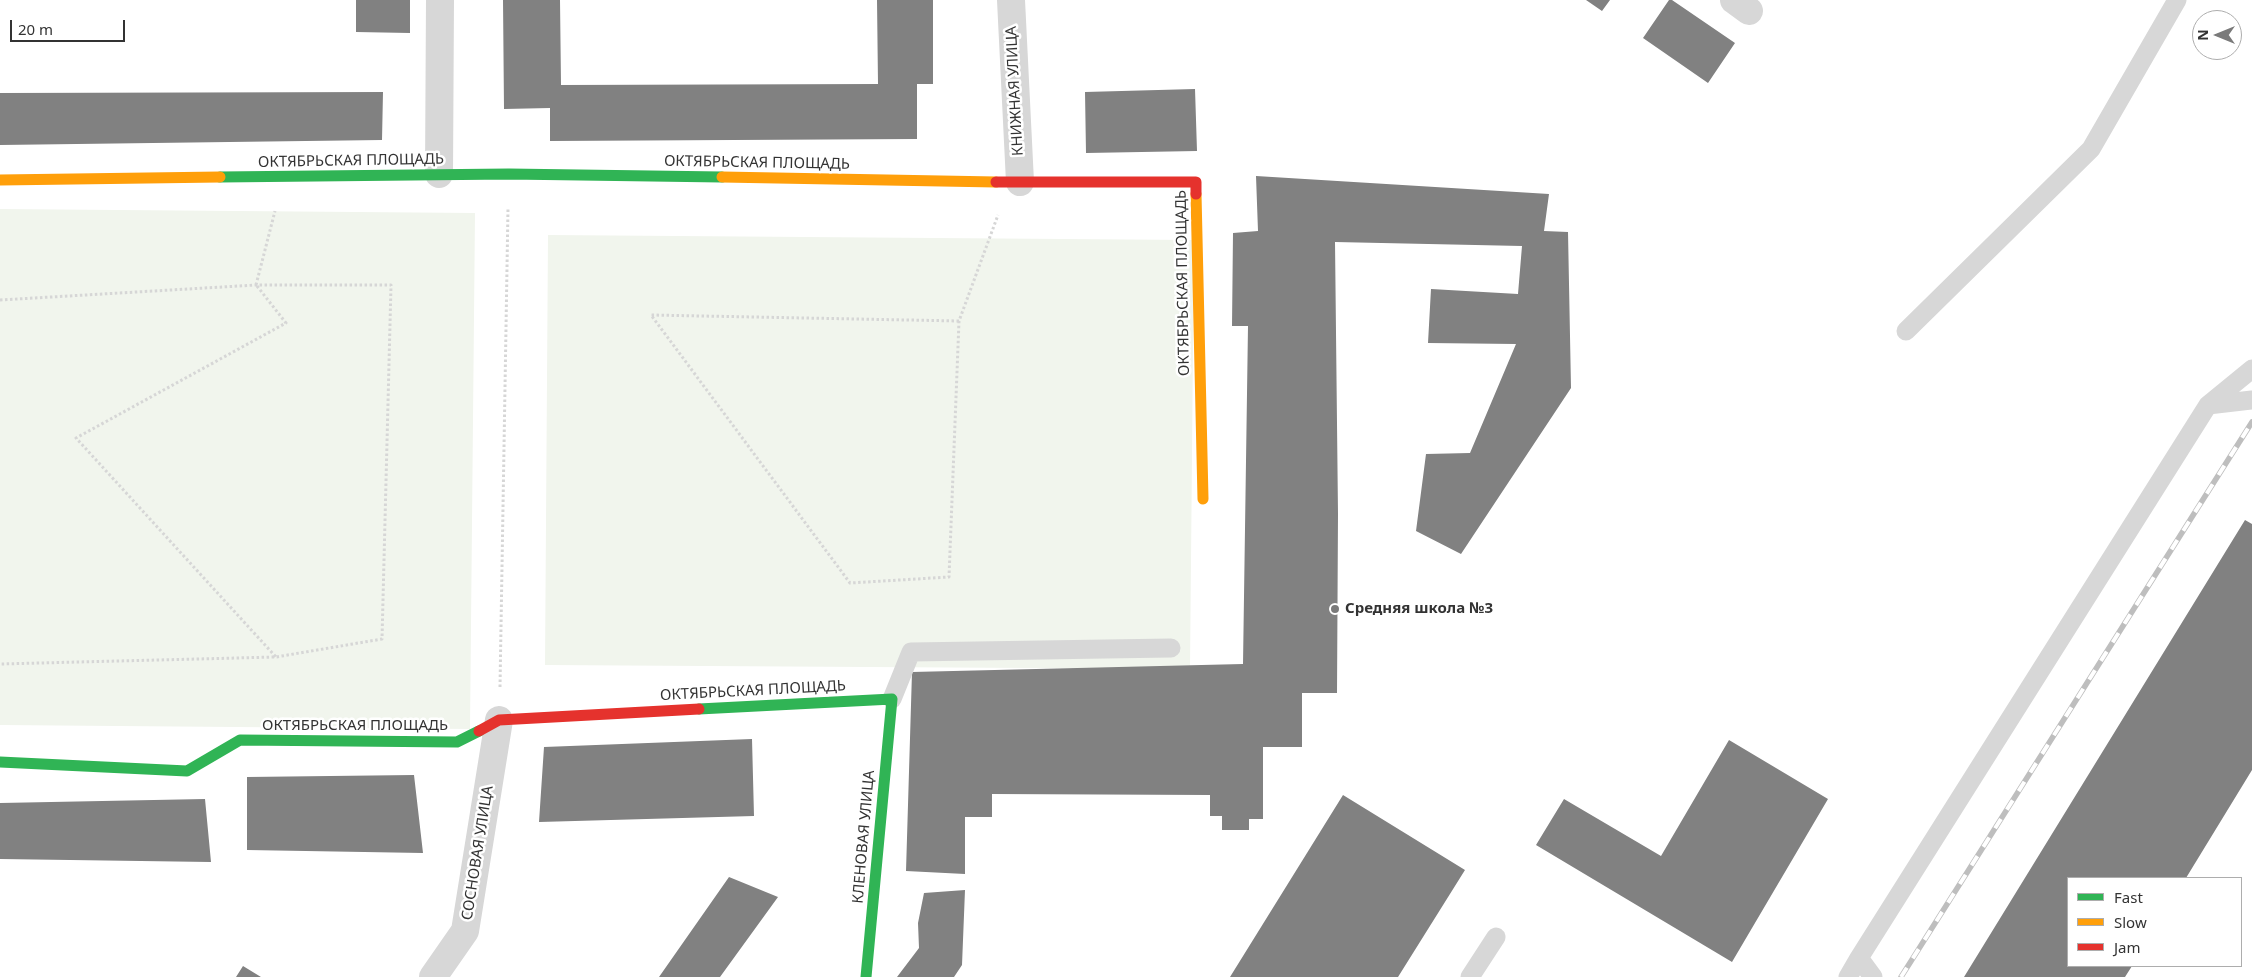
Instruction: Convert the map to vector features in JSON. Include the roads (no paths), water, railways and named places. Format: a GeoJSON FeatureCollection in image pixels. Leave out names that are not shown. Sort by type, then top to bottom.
{"type":"FeatureCollection","features":[{"type":"Feature","properties":{"kind":"street"},"geometry":{"type":"LineString","coordinates":[[439,174],[440,0]]}},
{"type":"Feature","properties":{"kind":"street","name":"КНИЖНАЯ УЛИЦА"},"geometry":{"type":"LineString","coordinates":[[1011,0],[1015,182]]}},
{"type":"Feature","properties":{"kind":"street","name":"ОКТЯБРЬСКАЯ ПЛОЩАДЬ"},"geometry":{"type":"LineString","coordinates":[[0,180],[509,174],[1015,182],[1196,182],[1202,499]]}},
{"type":"Feature","properties":{"kind":"street","name":"ОКТЯБРЬСКАЯ ПЛОЩАДЬ"},"geometry":{"type":"LineString","coordinates":[[0,762],[187,771],[240,740],[457,742],[499,720],[892,699]]}},
{"type":"Feature","properties":{"kind":"street","name":"КЛЕНОВАЯ УЛИЦА"},"geometry":{"type":"LineString","coordinates":[[866,977],[892,699]]}},
{"type":"Feature","properties":{"kind":"street","name":"СОСНОВАЯ УЛИЦА"},"geometry":{"type":"LineString","coordinates":[[433,977],[465,930],[499,720]]}},
{"type":"Feature","properties":{"kind":"lane"},"geometry":{"type":"LineString","coordinates":[[1906,331],[2091,150],[2177,0]]}},
{"type":"Feature","properties":{"kind":"lane"},"geometry":{"type":"LineString","coordinates":[[1848,977],[2208,405],[2252,368]]}},
{"type":"Feature","properties":{"kind":"lane"},"geometry":{"type":"LineString","coordinates":[[2208,405],[2252,400]]}},
{"type":"Feature","properties":{"kind":"lane"},"geometry":{"type":"LineString","coordinates":[[892,699],[911,652],[1170,648]]}},
{"type":"Feature","properties":{"kind":"lane"},"geometry":{"type":"LineString","coordinates":[[1470,977],[1496,937]]}},
{"type":"Feature","properties":{"kind":"lane"},"geometry":{"type":"LineString","coordinates":[[1859,958],[1873,977]]}},
{"type":"Feature","properties":{"kind":"railway"},"geometry":{"type":"LineString","coordinates":[[1901,977],[2252,422]]}},
{"type":"Feature","properties":{"kind":"place","name":"Средняя школа №3"},"geometry":{"type":"Point","coordinates":[1335,609]}}]}
